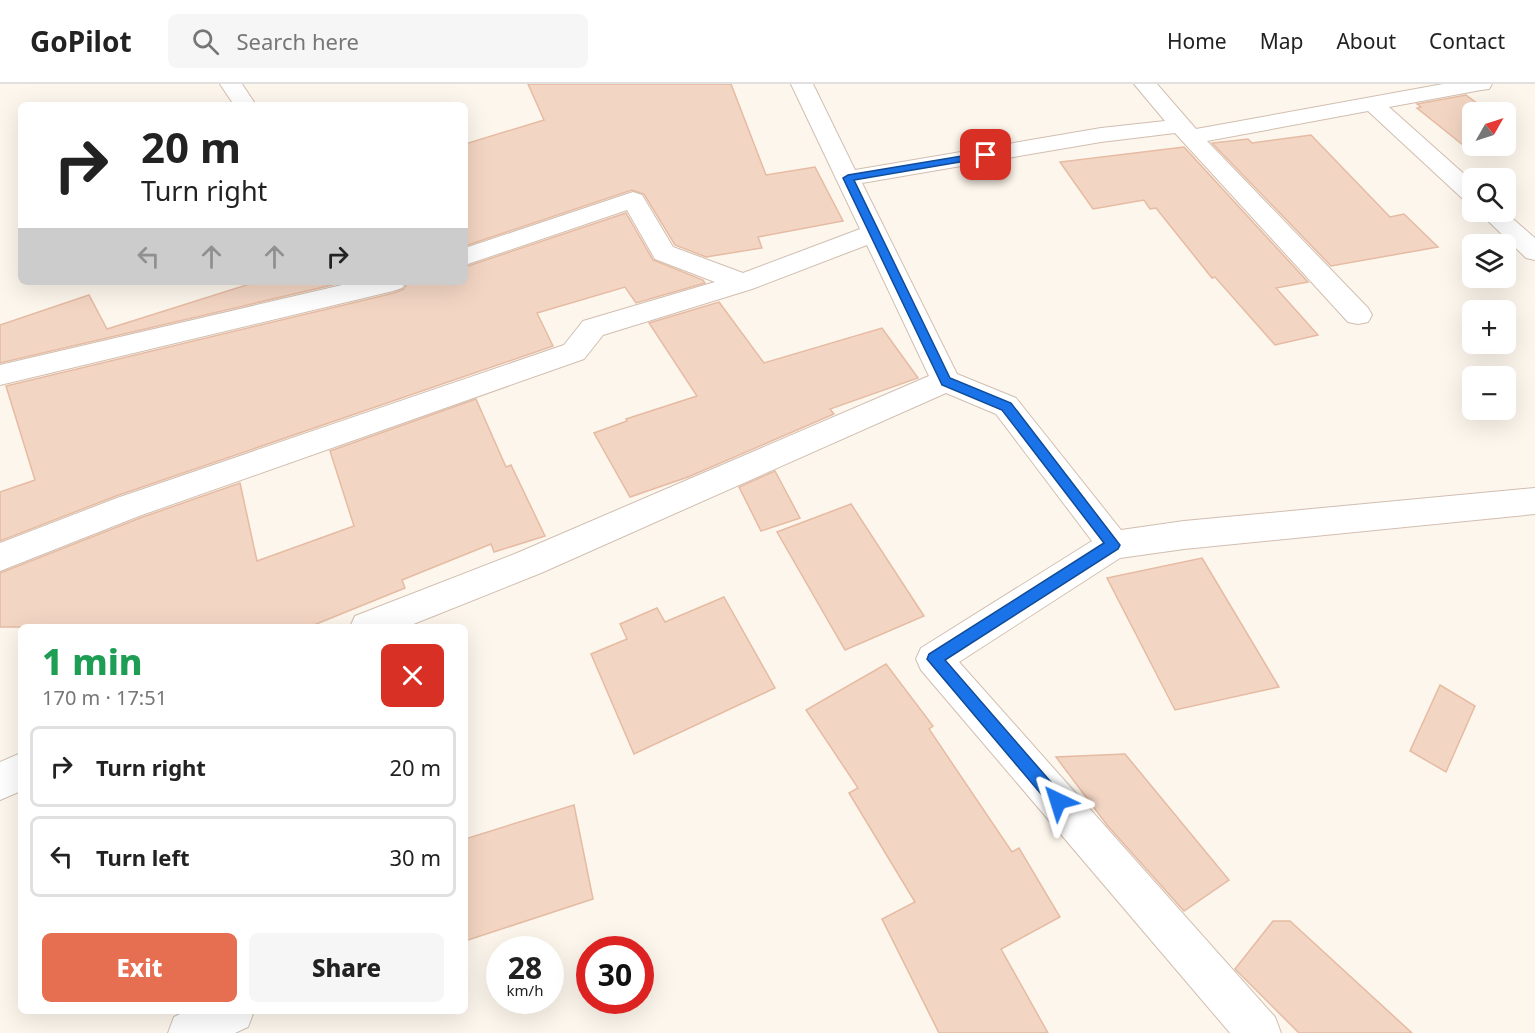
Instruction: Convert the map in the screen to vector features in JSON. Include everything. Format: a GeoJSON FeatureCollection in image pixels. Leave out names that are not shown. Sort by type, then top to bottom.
{"type":"FeatureCollection","features":[{"type":"Feature","properties":{"kind":"street"},"geometry":{"type":"LineString","coordinates":[[231,84],[243,102]]}},
{"type":"Feature","properties":{"kind":"street"},"geometry":{"type":"LineString","coordinates":[[802,84],[946,381],[1006,406],[1113,545]]}},
{"type":"Feature","properties":{"kind":"street"},"geometry":{"type":"LineString","coordinates":[[1144,84],[1186,132],[1358,315]]}},
{"type":"Feature","properties":{"kind":"street"},"geometry":{"type":"LineString","coordinates":[[848,178],[1101,135],[1186,132],[1382,95],[1481,84]]}},
{"type":"Feature","properties":{"kind":"street"},"geometry":{"type":"LineString","coordinates":[[1382,95],[1462,183]]}},
{"type":"Feature","properties":{"kind":"street"},"geometry":{"type":"LineString","coordinates":[[468,256],[633,200],[664,253],[743,283]]}},
{"type":"Feature","properties":{"kind":"street"},"geometry":{"type":"LineString","coordinates":[[1502,222],[1535,252]]}},
{"type":"Feature","properties":{"kind":"street"},"geometry":{"type":"LineString","coordinates":[[0,557],[128,507],[574,352],[593,328],[743,283],[874,233]]}},
{"type":"Feature","properties":{"kind":"street"},"geometry":{"type":"LineString","coordinates":[[0,375],[375,285]]}},
{"type":"Feature","properties":{"kind":"street"},"geometry":{"type":"LineString","coordinates":[[375,624],[529,563],[946,381]]}},
{"type":"Feature","properties":{"kind":"street"},"geometry":{"type":"LineString","coordinates":[[1259,1033],[934,659],[1113,545],[1184,535],[1535,501]]}},
{"type":"Feature","properties":{"kind":"street"},"geometry":{"type":"LineString","coordinates":[[0,781],[18,773]]}},
{"type":"Feature","properties":{"kind":"street"},"geometry":{"type":"LineString","coordinates":[[190,1033],[226,1014]]}},
{"type":"Feature","properties":{"kind":"building"},"geometry":{"type":"Polygon","coordinates":[[[528,84],[731,84],[766,175],[815,167],[843,221],[758,237],[762,248],[706,257],[675,245],[644,194],[632,190],[468,245],[468,143],[544,120],[528,84]]]}},
{"type":"Feature","properties":{"kind":"building"},"geometry":{"type":"Polygon","coordinates":[[[1466,95],[1475,102],[1462,102],[1462,144],[1417,108],[1421,107],[1417,104],[1466,95]]]}},
{"type":"Feature","properties":{"kind":"building"},"geometry":{"type":"Polygon","coordinates":[[[1311,135],[1390,217],[1404,214],[1438,247],[1331,266],[1212,143],[1248,139],[1252,143],[1311,135]]]}},
{"type":"Feature","properties":{"kind":"building"},"geometry":{"type":"Polygon","coordinates":[[[1184,147],[1308,282],[1276,288],[1318,335],[1275,345],[1215,277],[1212,278],[1156,208],[1150,209],[1144,200],[1093,209],[1060,162],[1184,147]]]}},
{"type":"Feature","properties":{"kind":"building"},"geometry":{"type":"Polygon","coordinates":[[[626,213],[653,260],[703,280],[705,283],[636,303],[625,287],[537,313],[553,346],[116,496],[0,541],[0,492],[35,480],[6,386],[394,293],[404,289],[406,285],[468,285],[468,266],[626,213]]]}},
{"type":"Feature","properties":{"kind":"building"},"geometry":{"type":"Polygon","coordinates":[[[246,285],[332,285],[0,363],[0,325],[89,295],[107,329],[246,285]]]}},
{"type":"Feature","properties":{"kind":"building"},"geometry":{"type":"Polygon","coordinates":[[[719,302],[764,363],[882,328],[918,378],[830,409],[834,414],[688,477],[630,497],[594,433],[627,421],[626,419],[697,396],[649,323],[719,302]]]}},
{"type":"Feature","properties":{"kind":"building"},"geometry":{"type":"Polygon","coordinates":[[[476,399],[506,467],[511,465],[545,536],[494,552],[491,544],[402,580],[405,588],[316,624],[18,624],[18,627],[0,627],[0,573],[140,518],[240,483],[257,561],[354,526],[330,451],[476,399]]]}},
{"type":"Feature","properties":{"kind":"building"},"geometry":{"type":"Polygon","coordinates":[[[775,471],[800,518],[761,531],[739,487],[775,471]]]}},
{"type":"Feature","properties":{"kind":"building"},"geometry":{"type":"Polygon","coordinates":[[[851,504],[924,616],[845,650],[777,532],[851,504]]]}},
{"type":"Feature","properties":{"kind":"building"},"geometry":{"type":"Polygon","coordinates":[[[1202,558],[1279,687],[1175,710],[1107,578],[1202,558]]]}},
{"type":"Feature","properties":{"kind":"building"},"geometry":{"type":"Polygon","coordinates":[[[724,597],[775,688],[634,754],[591,654],[627,639],[620,624],[657,608],[665,622],[724,597]]]}},
{"type":"Feature","properties":{"kind":"building"},"geometry":{"type":"Polygon","coordinates":[[[886,664],[933,726],[929,729],[1012,852],[1019,848],[1060,917],[1001,949],[1048,1033],[939,1033],[882,919],[915,902],[849,793],[858,788],[806,710],[886,664]]]}},
{"type":"Feature","properties":{"kind":"building"},"geometry":{"type":"Polygon","coordinates":[[[1440,685],[1475,706],[1446,772],[1410,751],[1440,685]]]}},
{"type":"Feature","properties":{"kind":"building"},"geometry":{"type":"Polygon","coordinates":[[[1125,754],[1229,880],[1184,911],[1107,825],[1056,757],[1125,754]]]}},
{"type":"Feature","properties":{"kind":"building"},"geometry":{"type":"Polygon","coordinates":[[[574,805],[593,899],[468,940],[468,838],[574,805]]]}},
{"type":"Feature","properties":{"kind":"building"},"geometry":{"type":"Polygon","coordinates":[[[1273,921],[1290,921],[1412,1033],[1299,1033],[1235,969],[1273,921]]]}},
{"type":"Feature","properties":{"kind":"route"},"geometry":{"type":"LineString","coordinates":[[986,155],[848,178],[946,381],[1006,406],[1113,545],[934,659],[1058,801]]}}]}
